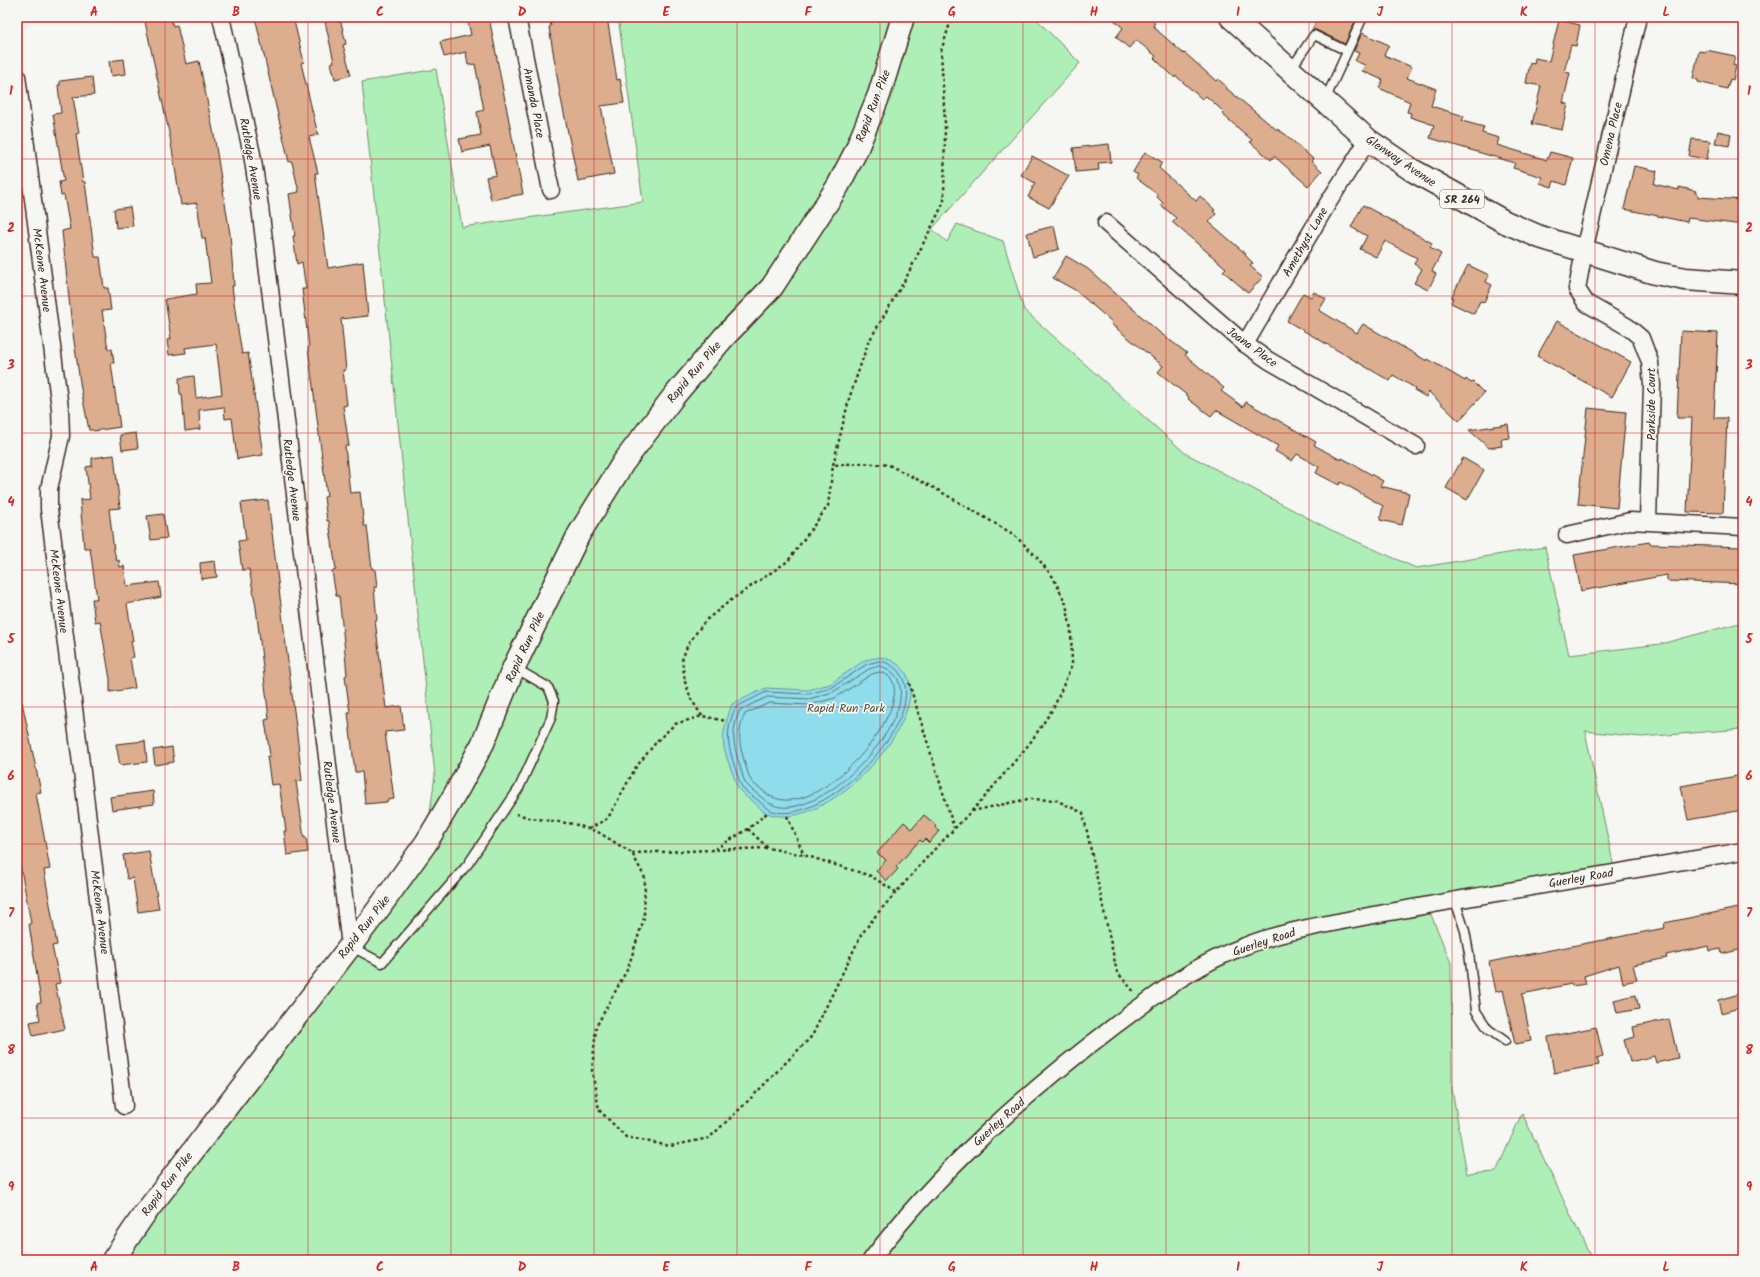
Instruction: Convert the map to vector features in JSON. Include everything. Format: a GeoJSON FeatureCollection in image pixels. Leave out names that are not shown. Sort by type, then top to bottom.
{"type":"FeatureCollection","features":[{"type":"Feature","properties":{"kind":"street","name":"Rutledge Avenue"},"geometry":{"type":"LineString","coordinates":[[221,17],[252,154],[260,207],[350,946]]}},
{"type":"Feature","properties":{"kind":"street","name":"Amanda Place"},"geometry":{"type":"LineString","coordinates":[[517,17],[551,190]]}},
{"type":"Feature","properties":{"kind":"street","name":"Rapid Run Pike"},"geometry":{"type":"LineString","coordinates":[[113,1260],[143,1216],[400,881],[426,843],[483,743],[514,667],[579,534],[623,464],[674,396],[724,337],[772,287],[838,186],[855,153],[879,95],[902,17]]}},
{"type":"Feature","properties":{"kind":"street","name":"Omena Place"},"geometry":{"type":"LineString","coordinates":[[1584,251],[1638,17]]}},
{"type":"Feature","properties":{"kind":"street","name":"Glenway Avenue"},"geometry":{"type":"LineString","coordinates":[[1239,22],[1368,140],[1412,170],[1505,222],[1540,237],[1655,273],[1685,279],[1743,283]]}},
{"type":"Feature","properties":{"kind":"street","name":"McKeone Avenue"},"geometry":{"type":"LineString","coordinates":[[17,76],[60,408],[62,436],[49,489],[49,509],[124,1106]]}},
{"type":"Feature","properties":{"kind":"street","name":"Amethyst Lane"},"geometry":{"type":"LineString","coordinates":[[1245,344],[1328,202],[1368,140]]}},
{"type":"Feature","properties":{"kind":"street","name":"Joana Place"},"geometry":{"type":"LineString","coordinates":[[1106,223],[1245,344],[1268,360],[1416,446]]}},
{"type":"Feature","properties":{"kind":"street","name":"Parkside Court"},"geometry":{"type":"LineString","coordinates":[[1584,251],[1577,289],[1580,297],[1593,309],[1628,327],[1641,338],[1650,362],[1652,385],[1648,521]]}},
{"type":"Feature","properties":{"kind":"street"},"geometry":{"type":"LineString","coordinates":[[1567,536],[1630,521],[1743,527]]}},
{"type":"Feature","properties":{"kind":"street","name":"Guerley Road"},"geometry":{"type":"LineString","coordinates":[[871,1260],[926,1194],[996,1124],[1072,1058],[1162,990],[1208,963],[1242,946],[1271,936],[1310,927],[1455,900],[1743,851]]}},
{"type":"Feature","properties":{"kind":"lane"},"geometry":{"type":"LineString","coordinates":[[1324,100],[1363,17]]}},
{"type":"Feature","properties":{"kind":"lane"},"geometry":{"type":"LineString","coordinates":[[1290,70],[1314,35],[1347,51]]}},
{"type":"Feature","properties":{"kind":"lane"},"geometry":{"type":"LineString","coordinates":[[350,946],[382,963],[468,864],[519,788],[551,718],[554,701],[548,687],[514,667]]}},
{"type":"Feature","properties":{"kind":"lane"},"geometry":{"type":"LineString","coordinates":[[1455,900],[1465,931],[1476,1011],[1488,1029],[1505,1041]]}},
{"type":"Feature","properties":{"kind":"path"},"geometry":{"type":"LineString","coordinates":[[702,716],[691,699],[685,682],[682,660],[688,644],[705,621],[731,600],[788,562],[828,506],[833,465],[849,399],[868,343],[906,278],[944,202],[945,124],[942,51],[952,17]]}},
{"type":"Feature","properties":{"kind":"path"},"geometry":{"type":"LineString","coordinates":[[504,810],[531,818],[574,824],[598,832],[632,853],[645,878],[644,918],[628,968],[596,1027],[592,1071],[599,1110],[626,1136],[670,1146],[709,1138],[812,1036],[861,935],[896,892],[971,811],[1030,743],[1054,707],[1072,665],[1071,630],[1066,604],[1053,577],[1035,555],[1012,534],[936,489],[890,465],[833,465]]}},
{"type":"Feature","properties":{"kind":"path"},"geometry":{"type":"LineString","coordinates":[[909,683],[954,829]]}},
{"type":"Feature","properties":{"kind":"path"},"geometry":{"type":"LineString","coordinates":[[589,829],[608,818],[636,767],[658,740],[675,724],[702,716],[726,721]]}},
{"type":"Feature","properties":{"kind":"path"},"geometry":{"type":"LineString","coordinates":[[971,811],[1028,799],[1056,800],[1083,813],[1117,972],[1144,1004]]}},
{"type":"Feature","properties":{"kind":"path"},"geometry":{"type":"LineString","coordinates":[[714,850],[748,829],[767,813]]}},
{"type":"Feature","properties":{"kind":"path"},"geometry":{"type":"LineString","coordinates":[[787,816],[804,855]]}},
{"type":"Feature","properties":{"kind":"path"},"geometry":{"type":"LineString","coordinates":[[748,829],[768,848]]}},
{"type":"Feature","properties":{"kind":"path"},"geometry":{"type":"LineString","coordinates":[[632,853],[768,848],[804,855],[871,876],[896,892]]}},
{"type":"Feature","properties":{"kind":"green space","name":"Rapid Run Park"},"geometry":{"type":"Polygon","coordinates":[[[618,17],[1034,17],[1080,63],[932,229],[947,242],[957,224],[1003,241],[1024,310],[1185,453],[1329,529],[1416,568],[1545,547],[1569,655],[1661,644],[1743,622],[1743,729],[1641,737],[1585,731],[1615,872],[1427,905],[1451,963],[1452,1089],[1467,1174],[1496,1172],[1522,1113],[1592,1260],[113,1260],[426,843],[435,775],[362,82],[436,69],[462,227],[643,202],[618,17]]]}},
{"type":"Feature","properties":{"kind":"water"},"geometry":{"type":"Polygon","coordinates":[[[880,657],[904,670],[910,693],[902,722],[883,753],[856,781],[826,803],[795,815],[767,813],[741,792],[737,786],[723,744],[724,730],[732,704],[766,688],[808,690],[830,684],[865,660],[880,657]]]}},
{"type":"Feature","properties":{"kind":"building"},"geometry":{"type":"Polygon","coordinates":[[[144,17],[170,17],[173,26],[177,25],[186,64],[199,61],[214,135],[230,234],[234,286],[232,286],[242,354],[248,353],[263,455],[237,459],[232,418],[225,419],[224,407],[199,410],[200,429],[185,431],[179,378],[194,376],[196,398],[222,394],[216,344],[185,348],[186,353],[169,355],[167,340],[171,339],[165,299],[197,294],[196,284],[211,283],[205,238],[202,238],[197,203],[181,205],[170,137],[144,17]]]}},
{"type":"Feature","properties":{"kind":"building"},"geometry":{"type":"Polygon","coordinates":[[[255,17],[293,17],[304,62],[301,63],[318,135],[309,137],[318,173],[315,173],[328,268],[363,262],[368,316],[341,319],[346,370],[343,370],[347,405],[343,406],[349,446],[345,446],[350,493],[360,492],[364,526],[367,526],[372,569],[375,569],[377,587],[374,587],[377,620],[375,620],[386,708],[401,706],[404,730],[385,732],[394,799],[387,800],[387,802],[365,804],[362,772],[355,772],[348,713],[350,713],[345,676],[347,675],[339,596],[336,596],[332,571],[336,570],[324,497],[327,496],[302,289],[306,289],[302,262],[297,264],[293,236],[295,236],[289,194],[299,192],[292,162],[289,162],[255,17]]]}},
{"type":"Feature","properties":{"kind":"building"},"geometry":{"type":"Polygon","coordinates":[[[324,17],[336,17],[337,22],[341,22],[346,44],[343,45],[351,75],[335,79],[331,63],[334,62],[324,17]]]}},
{"type":"Feature","properties":{"kind":"building"},"geometry":{"type":"Polygon","coordinates":[[[467,17],[489,17],[523,194],[491,200],[486,177],[496,175],[490,146],[462,152],[459,139],[481,135],[477,112],[484,110],[475,64],[468,65],[466,52],[444,57],[440,42],[471,35],[467,17]]]}},
{"type":"Feature","properties":{"kind":"building"},"geometry":{"type":"Polygon","coordinates":[[[549,17],[607,17],[617,80],[620,79],[624,103],[601,106],[614,174],[578,181],[560,94],[549,27],[551,26],[549,17]]]}},
{"type":"Feature","properties":{"kind":"building"},"geometry":{"type":"Polygon","coordinates":[[[1111,17],[1148,17],[1155,23],[1153,25],[1158,31],[1216,81],[1218,79],[1227,87],[1226,88],[1277,130],[1285,134],[1313,159],[1311,161],[1322,171],[1308,186],[1274,156],[1271,160],[1250,142],[1252,140],[1222,114],[1224,112],[1206,96],[1202,99],[1176,76],[1175,78],[1154,58],[1156,56],[1136,40],[1129,48],[1116,37],[1123,28],[1111,17]]]}},
{"type":"Feature","properties":{"kind":"building"},"geometry":{"type":"Polygon","coordinates":[[[1318,17],[1357,17],[1345,44],[1316,30],[1312,30],[1318,17]]]}},
{"type":"Feature","properties":{"kind":"building"},"geometry":{"type":"Polygon","coordinates":[[[1559,20],[1580,25],[1576,46],[1571,45],[1564,72],[1570,73],[1563,103],[1568,104],[1562,130],[1532,124],[1541,86],[1526,83],[1530,63],[1534,64],[1535,58],[1549,61],[1559,20]]]}},
{"type":"Feature","properties":{"kind":"building"},"geometry":{"type":"Polygon","coordinates":[[[1362,33],[1389,45],[1384,55],[1412,67],[1407,78],[1436,89],[1431,106],[1464,116],[1462,121],[1484,127],[1482,133],[1499,138],[1497,145],[1547,160],[1550,152],[1573,158],[1566,185],[1554,181],[1552,187],[1540,183],[1542,177],[1513,168],[1515,163],[1430,138],[1434,125],[1410,117],[1411,113],[1407,112],[1410,102],[1379,88],[1383,80],[1362,71],[1365,65],[1355,61],[1359,53],[1354,51],[1362,33]]]}},
{"type":"Feature","properties":{"kind":"building"},"geometry":{"type":"Polygon","coordinates":[[[1706,50],[1735,56],[1733,65],[1736,66],[1733,80],[1730,79],[1727,89],[1698,82],[1698,80],[1693,78],[1699,51],[1705,52],[1706,50]]]}},
{"type":"Feature","properties":{"kind":"building"},"geometry":{"type":"Polygon","coordinates":[[[124,59],[126,74],[111,76],[109,61],[124,59]]]}},
{"type":"Feature","properties":{"kind":"building"},"geometry":{"type":"Polygon","coordinates":[[[92,77],[94,95],[73,97],[79,133],[76,134],[83,182],[85,182],[95,257],[100,257],[104,288],[108,288],[111,310],[102,311],[108,349],[112,349],[114,363],[111,363],[120,427],[94,431],[89,430],[81,389],[72,327],[62,231],[70,229],[64,195],[61,196],[59,182],[64,181],[53,114],[61,113],[58,85],[60,85],[60,81],[92,77]]]}},
{"type":"Feature","properties":{"kind":"building"},"geometry":{"type":"Polygon","coordinates":[[[1718,131],[1731,134],[1729,146],[1715,143],[1718,131]]]}},
{"type":"Feature","properties":{"kind":"building"},"geometry":{"type":"Polygon","coordinates":[[[1692,139],[1710,141],[1707,159],[1689,156],[1692,139]]]}},
{"type":"Feature","properties":{"kind":"building"},"geometry":{"type":"Polygon","coordinates":[[[1109,144],[1111,162],[1098,163],[1099,170],[1076,172],[1073,148],[1109,144]]]}},
{"type":"Feature","properties":{"kind":"building"},"geometry":{"type":"Polygon","coordinates":[[[1145,152],[1162,162],[1159,168],[1196,201],[1200,196],[1215,210],[1213,211],[1216,214],[1209,222],[1246,254],[1245,255],[1253,263],[1250,266],[1263,277],[1248,293],[1223,271],[1226,268],[1172,222],[1176,218],[1161,205],[1163,203],[1157,197],[1158,195],[1136,178],[1138,175],[1133,172],[1145,152]]]}},
{"type":"Feature","properties":{"kind":"building"},"geometry":{"type":"Polygon","coordinates":[[[1032,156],[1069,176],[1049,208],[1028,197],[1035,183],[1021,175],[1032,156]]]}},
{"type":"Feature","properties":{"kind":"building"},"geometry":{"type":"Polygon","coordinates":[[[1634,166],[1657,171],[1654,184],[1679,190],[1679,187],[1696,191],[1695,193],[1698,194],[1698,197],[1743,200],[1743,225],[1688,218],[1687,222],[1624,209],[1634,166]]]}},
{"type":"Feature","properties":{"kind":"building"},"geometry":{"type":"Polygon","coordinates":[[[1363,205],[1432,243],[1430,247],[1441,254],[1432,271],[1436,274],[1428,290],[1414,283],[1422,269],[1414,264],[1417,258],[1385,241],[1376,257],[1360,249],[1367,236],[1351,227],[1363,205]]]}},
{"type":"Feature","properties":{"kind":"building"},"geometry":{"type":"Polygon","coordinates":[[[130,207],[133,226],[116,228],[114,209],[130,207]]]}},
{"type":"Feature","properties":{"kind":"building"},"geometry":{"type":"Polygon","coordinates":[[[1054,226],[1059,249],[1033,257],[1027,233],[1054,226]]]}},
{"type":"Feature","properties":{"kind":"building"},"geometry":{"type":"Polygon","coordinates":[[[1066,256],[1088,269],[1159,332],[1187,353],[1185,355],[1224,388],[1221,391],[1243,407],[1246,402],[1316,442],[1314,445],[1341,460],[1342,458],[1383,481],[1380,486],[1409,493],[1402,525],[1380,520],[1383,506],[1341,482],[1339,485],[1316,473],[1319,467],[1297,454],[1292,461],[1275,451],[1278,446],[1216,410],[1211,416],[1188,399],[1189,397],[1158,372],[1163,366],[1111,324],[1112,322],[1075,290],[1053,278],[1066,256]]]}},
{"type":"Feature","properties":{"kind":"building"},"geometry":{"type":"Polygon","coordinates":[[[1468,265],[1489,275],[1486,282],[1492,285],[1484,302],[1480,301],[1474,314],[1451,303],[1453,298],[1451,298],[1468,265]]]}},
{"type":"Feature","properties":{"kind":"building"},"geometry":{"type":"Polygon","coordinates":[[[1314,292],[1326,299],[1319,310],[1357,333],[1363,324],[1427,361],[1428,359],[1465,381],[1466,379],[1471,383],[1473,382],[1484,393],[1459,421],[1429,392],[1426,397],[1414,390],[1415,388],[1393,375],[1390,381],[1287,321],[1303,293],[1311,297],[1314,292]]]}},
{"type":"Feature","properties":{"kind":"building"},"geometry":{"type":"Polygon","coordinates":[[[1557,321],[1631,362],[1612,397],[1537,356],[1557,321]]]}},
{"type":"Feature","properties":{"kind":"building"},"geometry":{"type":"Polygon","coordinates":[[[1681,331],[1718,333],[1714,418],[1727,418],[1723,513],[1687,512],[1692,418],[1677,418],[1681,331]]]}},
{"type":"Feature","properties":{"kind":"building"},"geometry":{"type":"Polygon","coordinates":[[[1588,408],[1626,412],[1617,508],[1578,504],[1588,408]]]}},
{"type":"Feature","properties":{"kind":"building"},"geometry":{"type":"Polygon","coordinates":[[[1508,424],[1510,438],[1501,439],[1502,446],[1489,448],[1469,430],[1508,424]]]}},
{"type":"Feature","properties":{"kind":"building"},"geometry":{"type":"Polygon","coordinates":[[[136,433],[138,448],[122,450],[120,435],[136,433]]]}},
{"type":"Feature","properties":{"kind":"building"},"geometry":{"type":"Polygon","coordinates":[[[114,455],[120,508],[109,509],[114,551],[117,561],[119,560],[120,567],[124,566],[127,586],[159,582],[161,597],[127,604],[133,641],[131,641],[134,657],[130,658],[135,688],[110,692],[110,679],[100,621],[95,622],[92,599],[97,599],[90,548],[84,548],[80,500],[90,499],[86,467],[92,466],[92,458],[114,455]]]}},
{"type":"Feature","properties":{"kind":"building"},"geometry":{"type":"Polygon","coordinates":[[[1463,458],[1484,470],[1467,500],[1446,488],[1463,458]]]}},
{"type":"Feature","properties":{"kind":"building"},"geometry":{"type":"Polygon","coordinates":[[[268,500],[302,781],[296,781],[304,838],[306,837],[308,852],[287,855],[284,831],[286,831],[279,784],[271,785],[267,756],[270,756],[265,720],[269,719],[256,607],[249,569],[242,570],[238,541],[246,540],[241,503],[268,500]]]}},
{"type":"Feature","properties":{"kind":"building"},"geometry":{"type":"Polygon","coordinates":[[[163,514],[167,538],[151,540],[147,516],[163,514]]]}},
{"type":"Feature","properties":{"kind":"building"},"geometry":{"type":"Polygon","coordinates":[[[1649,542],[1650,544],[1743,547],[1743,584],[1667,581],[1667,575],[1581,591],[1574,555],[1649,542]]]}},
{"type":"Feature","properties":{"kind":"building"},"geometry":{"type":"Polygon","coordinates":[[[215,561],[217,577],[201,579],[200,563],[215,561]]]}},
{"type":"Feature","properties":{"kind":"building"},"geometry":{"type":"Polygon","coordinates":[[[22,702],[41,792],[36,793],[50,869],[44,870],[57,945],[52,946],[60,983],[55,984],[65,1029],[33,1036],[30,1022],[40,1020],[37,1003],[41,1002],[29,924],[31,923],[17,848],[17,703],[22,702]]]}},
{"type":"Feature","properties":{"kind":"building"},"geometry":{"type":"Polygon","coordinates":[[[145,741],[147,762],[120,765],[116,744],[145,741]]]}},
{"type":"Feature","properties":{"kind":"building"},"geometry":{"type":"Polygon","coordinates":[[[172,747],[174,762],[155,765],[153,750],[172,747]]]}},
{"type":"Feature","properties":{"kind":"building"},"geometry":{"type":"Polygon","coordinates":[[[1743,775],[1743,810],[1688,820],[1681,786],[1743,775]]]}},
{"type":"Feature","properties":{"kind":"building"},"geometry":{"type":"Polygon","coordinates":[[[153,791],[154,804],[112,810],[110,797],[153,791]]]}},
{"type":"Feature","properties":{"kind":"building"},"geometry":{"type":"Polygon","coordinates":[[[924,815],[936,825],[935,828],[939,831],[929,843],[925,839],[922,842],[920,840],[896,867],[898,869],[887,881],[876,871],[886,860],[877,853],[904,822],[912,829],[924,815]]]}},
{"type":"Feature","properties":{"kind":"building"},"geometry":{"type":"Polygon","coordinates":[[[149,851],[159,909],[138,912],[133,878],[127,879],[123,855],[149,851]]]}},
{"type":"Feature","properties":{"kind":"building"},"geometry":{"type":"Polygon","coordinates":[[[1743,907],[1743,949],[1722,954],[1721,949],[1710,951],[1709,946],[1666,955],[1667,958],[1633,965],[1637,980],[1623,983],[1619,965],[1584,976],[1586,984],[1572,986],[1571,984],[1522,994],[1531,1041],[1515,1044],[1503,990],[1495,992],[1489,962],[1665,928],[1664,923],[1743,907]]]}},
{"type":"Feature","properties":{"kind":"building"},"geometry":{"type":"Polygon","coordinates":[[[1743,993],[1743,1007],[1721,1013],[1718,1000],[1743,993]]]}},
{"type":"Feature","properties":{"kind":"building"},"geometry":{"type":"Polygon","coordinates":[[[1636,995],[1639,1009],[1617,1013],[1614,1000],[1636,995]]]}},
{"type":"Feature","properties":{"kind":"building"},"geometry":{"type":"Polygon","coordinates":[[[1669,1019],[1678,1058],[1656,1063],[1654,1056],[1630,1062],[1624,1040],[1635,1037],[1633,1027],[1669,1019]]]}},
{"type":"Feature","properties":{"kind":"building"},"geometry":{"type":"Polygon","coordinates":[[[1596,1027],[1603,1056],[1597,1058],[1599,1065],[1554,1073],[1548,1037],[1596,1027]]]}}]}
